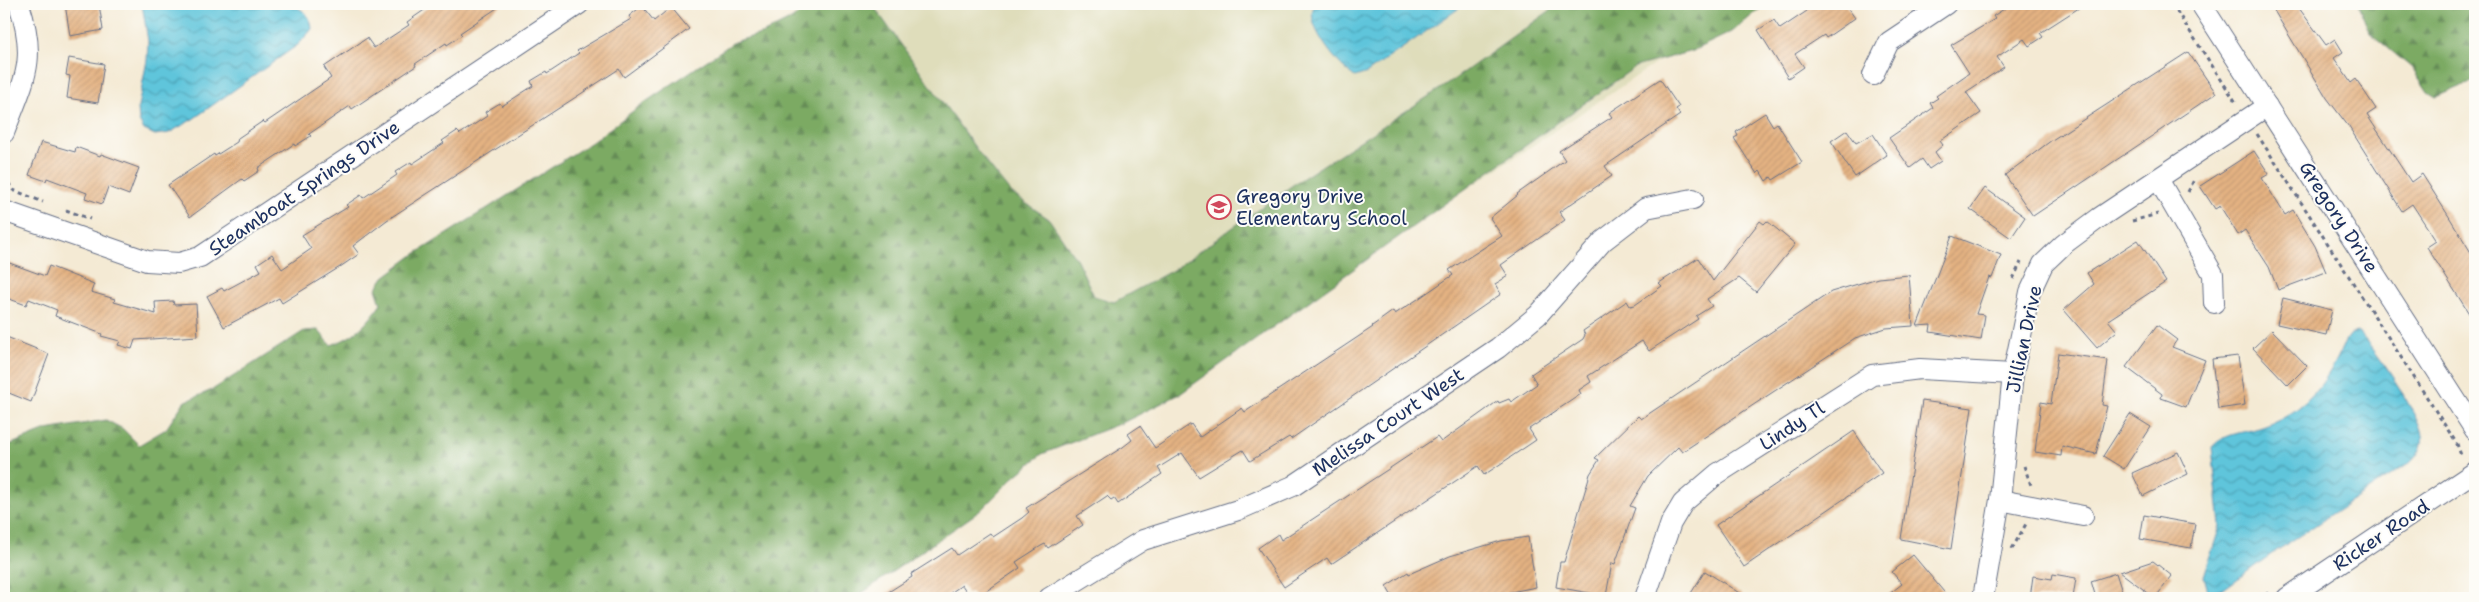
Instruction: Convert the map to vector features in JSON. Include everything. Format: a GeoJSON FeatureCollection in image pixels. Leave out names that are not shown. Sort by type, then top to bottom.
{"type":"FeatureCollection","features":[{"type":"Feature","properties":{"kind":"street"},"geometry":{"type":"LineString","coordinates":[[4,133],[28,67],[27,28],[19,4]]}},
{"type":"Feature","properties":{"kind":"street","name":"Steamboat Springs Drive"},"geometry":{"type":"LineString","coordinates":[[4,211],[147,261],[179,263],[200,257],[579,4]]}},
{"type":"Feature","properties":{"kind":"street"},"geometry":{"type":"LineString","coordinates":[[1873,75],[1889,42],[1946,4]]}},
{"type":"Feature","properties":{"kind":"street","name":"Gregory Drive"},"geometry":{"type":"LineString","coordinates":[[2202,4],[2475,430]]}},
{"type":"Feature","properties":{"kind":"street","name":"Jillian Drive"},"geometry":{"type":"LineString","coordinates":[[1984,598],[2000,500],[2013,374],[2030,292],[2043,264],[2064,244],[2158,179],[2244,116],[2267,106]]}},
{"type":"Feature","properties":{"kind":"street"},"geometry":{"type":"LineString","coordinates":[[2158,179],[2213,274],[2214,303]]}},
{"type":"Feature","properties":{"kind":"street","name":"Melissa Court West"},"geometry":{"type":"LineString","coordinates":[[1048,598],[1143,540],[1187,524],[1238,510],[1293,486],[1498,348],[1538,315],[1603,241],[1646,208],[1693,199]]}},
{"type":"Feature","properties":{"kind":"street","name":"Lindy Tl"},"geometry":{"type":"LineString","coordinates":[[1645,598],[1671,523],[1684,503],[1717,474],[1872,375],[1920,368],[2013,374]]}},
{"type":"Feature","properties":{"kind":"street","name":"Ricker Road"},"geometry":{"type":"LineString","coordinates":[[2282,593],[2469,467]]}},
{"type":"Feature","properties":{"kind":"street"},"geometry":{"type":"LineString","coordinates":[[2000,500],[2083,516]]}},
{"type":"Feature","properties":{"kind":"path"},"geometry":{"type":"LineString","coordinates":[[2172,4],[2457,444],[2469,467]]}},
{"type":"Feature","properties":{"kind":"path"},"geometry":{"type":"LineString","coordinates":[[2244,116],[2250,139]]}},
{"type":"Feature","properties":{"kind":"path"},"geometry":{"type":"LineString","coordinates":[[2128,223],[2159,214],[2185,198],[2194,179],[2200,174]]}},
{"type":"Feature","properties":{"kind":"path"},"geometry":{"type":"LineString","coordinates":[[4,176],[13,190],[45,203]]}},
{"type":"Feature","properties":{"kind":"path"},"geometry":{"type":"LineString","coordinates":[[60,208],[95,221]]}},
{"type":"Feature","properties":{"kind":"path"},"geometry":{"type":"LineString","coordinates":[[2011,284],[2016,269],[2026,255]]}},
{"type":"Feature","properties":{"kind":"path"},"geometry":{"type":"LineString","coordinates":[[2011,554],[2025,526],[2030,506],[2031,482],[2022,459]]}},
{"type":"Feature","properties":{"kind":"path"},"geometry":{"type":"LineString","coordinates":[[2260,598],[2282,593]]}},
{"type":"Feature","properties":{"kind":"shaded area","name":"Gregory Drive Elementary School"},"geometry":{"type":"Polygon","coordinates":[[[859,4],[1745,4],[1135,410],[859,4]]]}},
{"type":"Feature","properties":{"kind":"green space"},"geometry":{"type":"Polygon","coordinates":[[[808,4],[872,4],[979,153],[1011,193],[1049,219],[1077,260],[1094,296],[1114,302],[1173,270],[1297,182],[1449,83],[1559,4],[1766,4],[1732,32],[1692,51],[1635,67],[1180,394],[1124,422],[1042,454],[1013,478],[981,510],[855,598],[4,598],[4,447],[46,430],[106,420],[123,429],[139,445],[166,429],[184,402],[212,390],[304,331],[318,330],[331,345],[347,338],[371,318],[381,304],[376,289],[384,277],[415,254],[592,142],[641,105],[734,42],[764,33],[794,18],[808,4]]]}},
{"type":"Feature","properties":{"kind":"green space"},"geometry":{"type":"Polygon","coordinates":[[[2358,4],[2475,4],[2475,80],[2436,97],[2428,92],[2413,69],[2369,32],[2358,4]]]}},
{"type":"Feature","properties":{"kind":"water"},"geometry":{"type":"Polygon","coordinates":[[[142,4],[293,5],[306,14],[312,29],[299,44],[193,119],[169,133],[155,135],[144,130],[139,121],[138,107],[147,60],[148,41],[142,4]]]}},
{"type":"Feature","properties":{"kind":"water"},"geometry":{"type":"Polygon","coordinates":[[[1316,4],[1465,4],[1367,73],[1355,77],[1340,64],[1317,32],[1312,11],[1316,4]]]}},
{"type":"Feature","properties":{"kind":"water"},"geometry":{"type":"Polygon","coordinates":[[[2357,332],[2374,350],[2405,397],[2422,436],[2422,444],[2419,451],[2410,463],[2273,553],[2225,588],[2208,591],[2204,576],[2220,526],[2212,447],[2223,438],[2265,426],[2293,412],[2325,380],[2346,339],[2350,334],[2357,332]]]}},
{"type":"Feature","properties":{"kind":"building"},"geometry":{"type":"Polygon","coordinates":[[[65,4],[99,4],[103,30],[70,36],[65,4]]]}},
{"type":"Feature","properties":{"kind":"building"},"geometry":{"type":"Polygon","coordinates":[[[433,4],[503,4],[460,33],[462,35],[447,45],[446,43],[415,64],[416,66],[352,109],[350,106],[309,134],[311,136],[295,146],[294,144],[258,168],[259,171],[244,181],[242,179],[190,217],[168,185],[214,154],[215,156],[237,142],[238,138],[263,121],[265,123],[331,78],[324,67],[367,38],[374,48],[409,25],[407,22],[433,4]]]}},
{"type":"Feature","properties":{"kind":"building"},"geometry":{"type":"Polygon","coordinates":[[[1802,4],[1845,4],[1855,18],[1826,38],[1824,35],[1795,54],[1804,67],[1788,78],[1758,30],[1774,20],[1780,29],[1807,11],[1802,4]]]}},
{"type":"Feature","properties":{"kind":"building"},"geometry":{"type":"Polygon","coordinates":[[[2012,4],[2085,4],[2040,33],[2043,37],[2029,46],[2024,39],[1997,57],[2004,67],[1966,92],[1981,113],[1940,141],[1943,145],[1935,152],[1941,161],[1929,169],[1922,159],[1910,168],[1889,138],[1933,108],[1930,103],[1938,98],[1936,96],[1969,73],[1951,45],[1995,19],[1993,16],[2012,4]]]}},
{"type":"Feature","properties":{"kind":"building"},"geometry":{"type":"Polygon","coordinates":[[[2270,4],[2296,4],[2326,45],[2335,39],[2343,52],[2334,58],[2351,83],[2356,79],[2376,109],[2367,115],[2411,182],[2422,174],[2475,259],[2475,323],[2427,247],[2436,241],[2412,204],[2402,211],[2349,127],[2327,98],[2270,4]]]}},
{"type":"Feature","properties":{"kind":"building"},"geometry":{"type":"Polygon","coordinates":[[[642,6],[654,21],[671,7],[689,29],[624,77],[619,69],[387,220],[353,246],[359,254],[340,267],[282,303],[279,298],[224,327],[207,296],[222,288],[224,291],[261,271],[257,264],[272,254],[282,269],[311,249],[302,235],[348,207],[346,205],[361,195],[363,198],[397,175],[395,172],[411,162],[412,164],[444,143],[442,141],[457,131],[460,134],[487,116],[485,112],[500,103],[502,106],[533,86],[531,81],[546,72],[547,74],[579,53],[577,51],[631,19],[629,16],[642,6]]]}},
{"type":"Feature","properties":{"kind":"building"},"geometry":{"type":"Polygon","coordinates":[[[2188,52],[2216,93],[2033,216],[2005,175],[2052,140],[2188,52]]]}},
{"type":"Feature","properties":{"kind":"building"},"geometry":{"type":"Polygon","coordinates":[[[69,58],[104,64],[98,103],[67,98],[70,76],[66,75],[69,58]]]}},
{"type":"Feature","properties":{"kind":"building"},"geometry":{"type":"Polygon","coordinates":[[[1660,79],[1679,107],[1676,109],[1680,115],[1605,166],[1612,176],[1559,212],[1565,220],[1501,265],[1508,276],[1495,284],[1501,294],[1291,439],[1289,437],[1250,461],[1243,450],[1199,477],[1182,453],[1158,468],[1162,474],[1118,504],[1114,498],[1111,500],[1107,496],[1077,516],[1083,525],[1048,548],[1045,544],[1016,562],[1020,568],[976,598],[971,592],[968,594],[962,585],[943,598],[879,598],[912,577],[911,574],[952,548],[957,555],[990,533],[993,537],[1022,518],[1029,512],[1026,508],[1132,440],[1128,434],[1140,426],[1155,448],[1191,424],[1200,437],[1242,408],[1245,412],[1373,327],[1393,311],[1395,314],[1418,299],[1453,275],[1449,270],[1502,236],[1490,218],[1517,194],[1565,160],[1559,151],[1612,117],[1609,113],[1660,79]]]}},
{"type":"Feature","properties":{"kind":"building"},"geometry":{"type":"Polygon","coordinates":[[[1765,113],[1773,126],[1777,123],[1802,162],[1773,180],[1771,177],[1766,181],[1760,171],[1757,174],[1734,138],[1738,136],[1736,132],[1765,113]]]}},
{"type":"Feature","properties":{"kind":"building"},"geometry":{"type":"Polygon","coordinates":[[[1847,130],[1856,143],[1873,134],[1887,155],[1855,177],[1831,141],[1847,130]]]}},
{"type":"Feature","properties":{"kind":"building"},"geometry":{"type":"Polygon","coordinates":[[[41,142],[75,152],[76,147],[139,168],[129,195],[108,187],[102,204],[85,198],[87,193],[47,178],[46,181],[29,175],[41,142]]]}},
{"type":"Feature","properties":{"kind":"building"},"geometry":{"type":"Polygon","coordinates":[[[2254,151],[2269,174],[2262,178],[2285,215],[2293,210],[2315,246],[2326,272],[2278,290],[2269,267],[2245,230],[2238,235],[2220,206],[2215,209],[2200,186],[2254,151]]]}},
{"type":"Feature","properties":{"kind":"building"},"geometry":{"type":"Polygon","coordinates":[[[1985,188],[2025,217],[2011,238],[1970,209],[1985,188]]]}},
{"type":"Feature","properties":{"kind":"building"},"geometry":{"type":"Polygon","coordinates":[[[1760,221],[1764,224],[1767,221],[1795,244],[1756,292],[1739,278],[1707,299],[1712,306],[1696,316],[1698,319],[1649,351],[1642,341],[1588,376],[1591,382],[1579,390],[1581,394],[1529,429],[1536,440],[1484,475],[1478,466],[1331,564],[1327,558],[1284,587],[1258,548],[1278,534],[1281,540],[1437,437],[1441,442],[1498,401],[1499,403],[1509,399],[1511,402],[1537,384],[1531,374],[1583,339],[1585,335],[1583,331],[1627,301],[1630,306],[1635,305],[1662,286],[1659,283],[1698,258],[1713,281],[1760,221]]]}},
{"type":"Feature","properties":{"kind":"building"},"geometry":{"type":"Polygon","coordinates":[[[1952,236],[2001,255],[1992,278],[1989,277],[1976,314],[1985,315],[1981,340],[1930,332],[1931,325],[1917,326],[1952,236]]]}},
{"type":"Feature","properties":{"kind":"building"},"geometry":{"type":"Polygon","coordinates":[[[2138,240],[2166,282],[2108,320],[2117,331],[2097,348],[2064,310],[2094,284],[2087,273],[2138,240]]]}},
{"type":"Feature","properties":{"kind":"building"},"geometry":{"type":"Polygon","coordinates":[[[4,261],[45,276],[49,266],[94,284],[91,292],[115,299],[114,302],[156,314],[155,302],[173,301],[174,305],[196,304],[198,336],[135,340],[132,349],[118,345],[120,341],[101,336],[102,334],[55,316],[57,310],[29,299],[26,305],[4,297],[4,261]]]}},
{"type":"Feature","properties":{"kind":"building"},"geometry":{"type":"Polygon","coordinates":[[[1909,275],[1913,326],[1886,328],[1855,338],[1682,452],[1678,447],[1648,476],[1630,506],[1635,508],[1615,564],[1612,563],[1606,596],[1556,587],[1560,562],[1564,562],[1590,474],[1599,460],[1595,458],[1638,416],[1641,419],[1831,292],[1878,278],[1909,275]]]}},
{"type":"Feature","properties":{"kind":"building"},"geometry":{"type":"Polygon","coordinates":[[[2283,298],[2332,310],[2326,335],[2277,324],[2283,298]]]}},
{"type":"Feature","properties":{"kind":"building"},"geometry":{"type":"Polygon","coordinates":[[[2157,325],[2177,340],[2172,347],[2205,360],[2186,407],[2161,398],[2162,394],[2126,367],[2157,325]]]}},
{"type":"Feature","properties":{"kind":"building"},"geometry":{"type":"Polygon","coordinates":[[[2272,330],[2307,366],[2288,385],[2253,348],[2272,330]]]}},
{"type":"Feature","properties":{"kind":"building"},"geometry":{"type":"Polygon","coordinates":[[[4,336],[49,354],[31,402],[4,391],[4,336]]]}},
{"type":"Feature","properties":{"kind":"building"},"geometry":{"type":"Polygon","coordinates":[[[2058,353],[2108,360],[2102,405],[2107,406],[2096,454],[2062,446],[2061,456],[2035,452],[2041,402],[2051,404],[2058,353]]]}},
{"type":"Feature","properties":{"kind":"building"},"geometry":{"type":"Polygon","coordinates":[[[2238,356],[2245,405],[2218,409],[2212,359],[2238,356]]]}},
{"type":"Feature","properties":{"kind":"building"},"geometry":{"type":"Polygon","coordinates":[[[1922,401],[1972,408],[1951,549],[1901,539],[1922,401]]]}},
{"type":"Feature","properties":{"kind":"building"},"geometry":{"type":"Polygon","coordinates":[[[2130,414],[2151,427],[2124,469],[2103,456],[2130,414]]]}},
{"type":"Feature","properties":{"kind":"building"},"geometry":{"type":"Polygon","coordinates":[[[1854,431],[1882,473],[1744,567],[1716,525],[1854,431]]]}},
{"type":"Feature","properties":{"kind":"building"},"geometry":{"type":"Polygon","coordinates":[[[2178,452],[2188,474],[2143,496],[2132,473],[2178,452]]]}},
{"type":"Feature","properties":{"kind":"building"},"geometry":{"type":"Polygon","coordinates":[[[2144,515],[2195,524],[2191,548],[2140,539],[2144,515]]]}},
{"type":"Feature","properties":{"kind":"building"},"geometry":{"type":"Polygon","coordinates":[[[1528,537],[1536,587],[1481,598],[1393,598],[1386,586],[1408,572],[1409,574],[1450,556],[1501,541],[1528,537]]]}},
{"type":"Feature","properties":{"kind":"building"},"geometry":{"type":"Polygon","coordinates":[[[1913,555],[1949,598],[1884,598],[1902,584],[1892,572],[1913,555]]]}},
{"type":"Feature","properties":{"kind":"building"},"geometry":{"type":"Polygon","coordinates":[[[2153,561],[2172,576],[2155,598],[2120,572],[2153,561]]]}},
{"type":"Feature","properties":{"kind":"building"},"geometry":{"type":"Polygon","coordinates":[[[1705,571],[1747,598],[1688,598],[1705,571]]]}},
{"type":"Feature","properties":{"kind":"building"},"geometry":{"type":"Polygon","coordinates":[[[2116,573],[2124,598],[2096,598],[2091,581],[2116,573]]]}},
{"type":"Feature","properties":{"kind":"building"},"geometry":{"type":"Polygon","coordinates":[[[2053,574],[2076,578],[2073,598],[2030,598],[2033,576],[2052,579],[2053,574]]]}},
{"type":"Feature","properties":{"kind":"place","name":"Gregory Drive Elementary School"},"geometry":{"type":"Point","coordinates":[1219,207]}}]}
